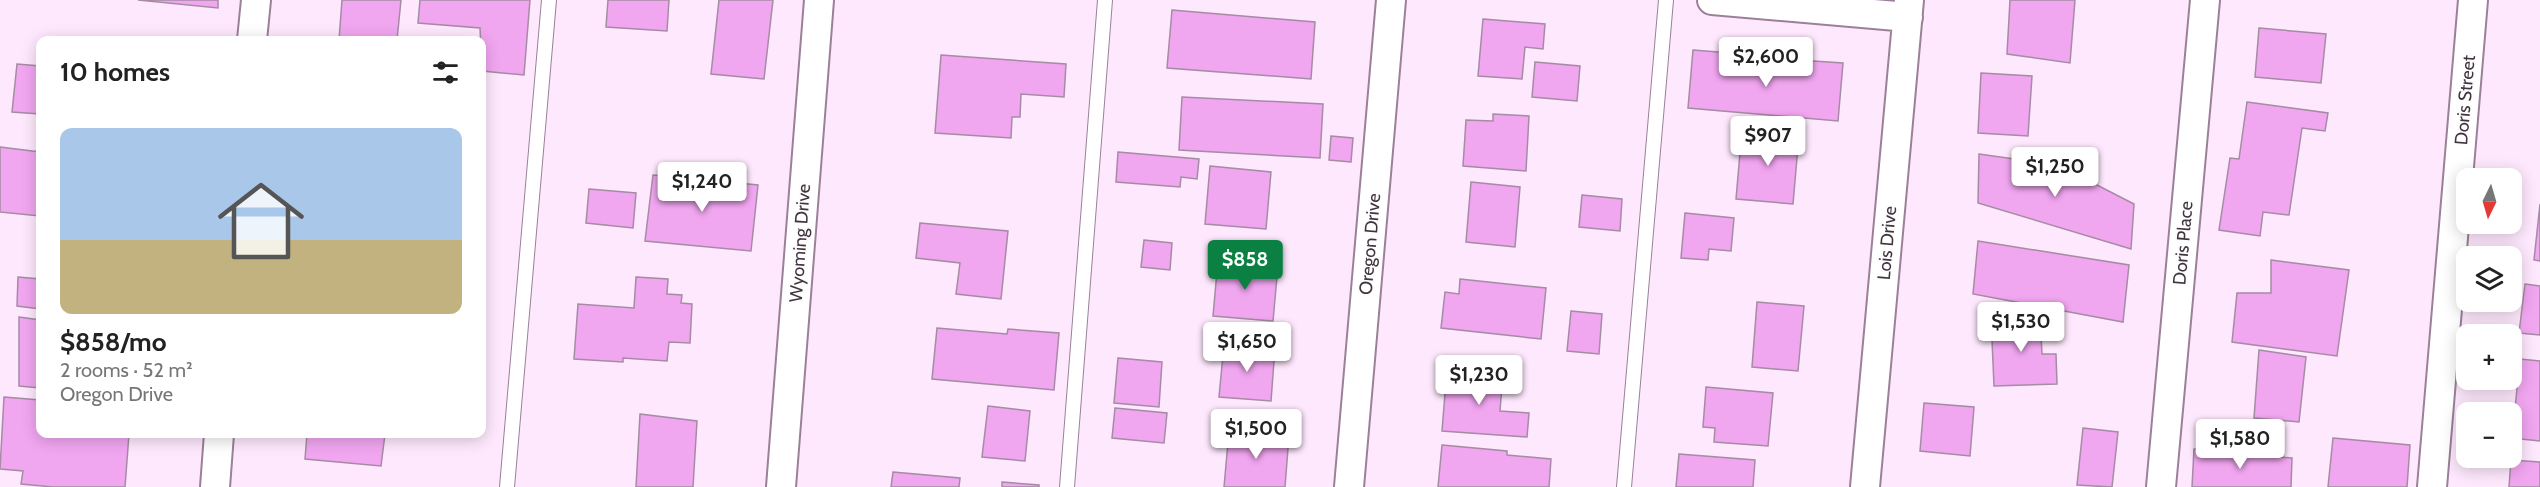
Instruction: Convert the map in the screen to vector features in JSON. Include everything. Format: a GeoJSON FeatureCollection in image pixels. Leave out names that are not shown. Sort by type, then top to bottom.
{"type":"FeatureCollection","features":[{"type":"Feature","properties":{"kind":"street"},"geometry":{"type":"LineString","coordinates":[[252,36],[256,0]]}},
{"type":"Feature","properties":{"kind":"street","name":"Wyoming Drive"},"geometry":{"type":"LineString","coordinates":[[781,487],[819,0]]}},
{"type":"Feature","properties":{"kind":"street","name":"Oregon Drive"},"geometry":{"type":"LineString","coordinates":[[1349,487],[1391,0]]}},
{"type":"Feature","properties":{"kind":"street"},"geometry":{"type":"LineString","coordinates":[[1712,0],[1908,8]]}},
{"type":"Feature","properties":{"kind":"street","name":"Doris Place"},"geometry":{"type":"LineString","coordinates":[[2161,487],[2205,0]]}},
{"type":"Feature","properties":{"kind":"street","name":"Doris Street"},"geometry":{"type":"LineString","coordinates":[[2432,487],[2474,0]]}},
{"type":"Feature","properties":{"kind":"street","name":"Lois Drive"},"geometry":{"type":"LineString","coordinates":[[1865,487],[1908,8]]}},
{"type":"Feature","properties":{"kind":"street"},"geometry":{"type":"LineString","coordinates":[[215,487],[219,438]]}},
{"type":"Feature","properties":{"kind":"lane"},"geometry":{"type":"LineString","coordinates":[[507,487],[549,0]]}},
{"type":"Feature","properties":{"kind":"lane"},"geometry":{"type":"LineString","coordinates":[[1067,487],[1105,0]]}},
{"type":"Feature","properties":{"kind":"lane"},"geometry":{"type":"LineString","coordinates":[[1624,487],[1666,0]]}},
{"type":"Feature","properties":{"kind":"building"},"geometry":{"type":"Polygon","coordinates":[[[138,0],[218,0],[218,8],[138,0]]]}},
{"type":"Feature","properties":{"kind":"building"},"geometry":{"type":"Polygon","coordinates":[[[342,0],[401,0],[397,36],[339,36],[342,0]]]}},
{"type":"Feature","properties":{"kind":"building"},"geometry":{"type":"Polygon","coordinates":[[[420,0],[530,0],[524,75],[486,71],[486,36],[480,36],[480,28],[418,23],[420,0]]]}},
{"type":"Feature","properties":{"kind":"building"},"geometry":{"type":"Polygon","coordinates":[[[608,0],[669,0],[667,31],[606,27],[608,0]]]}},
{"type":"Feature","properties":{"kind":"building"},"geometry":{"type":"Polygon","coordinates":[[[719,0],[773,0],[764,79],[711,74],[719,0]]]}},
{"type":"Feature","properties":{"kind":"building"},"geometry":{"type":"Polygon","coordinates":[[[2010,0],[2075,0],[2070,63],[2007,54],[2010,0]]]}},
{"type":"Feature","properties":{"kind":"building"},"geometry":{"type":"Polygon","coordinates":[[[1172,10],[1315,22],[1311,79],[1167,68],[1172,10]]]}},
{"type":"Feature","properties":{"kind":"building"},"geometry":{"type":"Polygon","coordinates":[[[1483,19],[1545,24],[1543,49],[1525,47],[1522,79],[1478,76],[1483,19]]]}},
{"type":"Feature","properties":{"kind":"building"},"geometry":{"type":"Polygon","coordinates":[[[2259,28],[2326,34],[2321,83],[2255,77],[2259,28]]]}},
{"type":"Feature","properties":{"kind":"building"},"geometry":{"type":"Polygon","coordinates":[[[1693,50],[1730,53],[1728,68],[1797,74],[1799,60],[1843,63],[1838,121],[1688,108],[1693,50]]]}},
{"type":"Feature","properties":{"kind":"building"},"geometry":{"type":"Polygon","coordinates":[[[941,55],[1066,64],[1064,97],[1021,94],[1020,117],[1012,117],[1011,138],[935,133],[941,55]]]}},
{"type":"Feature","properties":{"kind":"building"},"geometry":{"type":"Polygon","coordinates":[[[1535,62],[1580,66],[1577,101],[1532,97],[1535,62]]]}},
{"type":"Feature","properties":{"kind":"building"},"geometry":{"type":"Polygon","coordinates":[[[17,64],[36,66],[36,114],[12,112],[17,64]]]}},
{"type":"Feature","properties":{"kind":"building"},"geometry":{"type":"Polygon","coordinates":[[[1981,73],[2032,76],[2028,136],[1978,133],[1981,73]]]}},
{"type":"Feature","properties":{"kind":"building"},"geometry":{"type":"Polygon","coordinates":[[[1182,97],[1323,104],[1320,158],[1179,150],[1182,97]]]}},
{"type":"Feature","properties":{"kind":"building"},"geometry":{"type":"Polygon","coordinates":[[[2247,102],[2328,113],[2325,131],[2302,128],[2289,215],[2263,212],[2260,236],[2219,230],[2230,158],[2239,159],[2247,102]]]}},
{"type":"Feature","properties":{"kind":"building"},"geometry":{"type":"Polygon","coordinates":[[[1493,114],[1529,116],[1526,171],[1463,166],[1466,120],[1493,121],[1493,114]]]}},
{"type":"Feature","properties":{"kind":"building"},"geometry":{"type":"Polygon","coordinates":[[[1742,130],[1799,135],[1793,204],[1736,199],[1742,130]]]}},
{"type":"Feature","properties":{"kind":"building"},"geometry":{"type":"Polygon","coordinates":[[[1331,136],[1353,138],[1351,162],[1329,160],[1331,136]]]}},
{"type":"Feature","properties":{"kind":"building"},"geometry":{"type":"Polygon","coordinates":[[[0,147],[36,152],[36,216],[0,212],[0,147]]]}},
{"type":"Feature","properties":{"kind":"building"},"geometry":{"type":"Polygon","coordinates":[[[1118,152],[1199,159],[1197,179],[1181,177],[1180,187],[1116,182],[1118,152]]]}},
{"type":"Feature","properties":{"kind":"building"},"geometry":{"type":"Polygon","coordinates":[[[1979,154],[2058,165],[2134,204],[2131,249],[1978,203],[1979,154]]]}},
{"type":"Feature","properties":{"kind":"building"},"geometry":{"type":"Polygon","coordinates":[[[1210,166],[1271,172],[1266,229],[1205,224],[1210,166]]]}},
{"type":"Feature","properties":{"kind":"building"},"geometry":{"type":"Polygon","coordinates":[[[653,175],[758,185],[751,251],[645,241],[653,175]]]}},
{"type":"Feature","properties":{"kind":"building"},"geometry":{"type":"Polygon","coordinates":[[[1471,182],[1520,187],[1515,247],[1466,242],[1471,182]]]}},
{"type":"Feature","properties":{"kind":"building"},"geometry":{"type":"Polygon","coordinates":[[[589,189],[636,193],[633,228],[586,223],[589,189]]]}},
{"type":"Feature","properties":{"kind":"building"},"geometry":{"type":"Polygon","coordinates":[[[1582,195],[1622,199],[1620,231],[1579,227],[1582,195]]]}},
{"type":"Feature","properties":{"kind":"building"},"geometry":{"type":"Polygon","coordinates":[[[2540,204],[2540,261],[2534,260],[2540,204]]]}},
{"type":"Feature","properties":{"kind":"building"},"geometry":{"type":"Polygon","coordinates":[[[1685,213],[1734,218],[1731,251],[1709,249],[1708,260],[1681,258],[1685,213]]]}},
{"type":"Feature","properties":{"kind":"building"},"geometry":{"type":"Polygon","coordinates":[[[920,223],[1008,231],[1001,299],[956,294],[960,263],[916,258],[920,223]]]}},
{"type":"Feature","properties":{"kind":"building"},"geometry":{"type":"Polygon","coordinates":[[[1144,240],[1172,243],[1170,270],[1141,267],[1144,240]]]}},
{"type":"Feature","properties":{"kind":"building"},"geometry":{"type":"Polygon","coordinates":[[[1978,241],[2129,265],[2123,322],[1973,294],[1978,241]]]}},
{"type":"Feature","properties":{"kind":"building"},"geometry":{"type":"Polygon","coordinates":[[[1218,260],[1278,266],[1273,321],[1213,316],[1218,260]]]}},
{"type":"Feature","properties":{"kind":"building"},"geometry":{"type":"Polygon","coordinates":[[[2271,260],[2349,270],[2337,356],[2232,342],[2237,293],[2271,293],[2271,260]]]}},
{"type":"Feature","properties":{"kind":"building"},"geometry":{"type":"Polygon","coordinates":[[[18,277],[36,279],[36,308],[17,306],[18,277]]]}},
{"type":"Feature","properties":{"kind":"building"},"geometry":{"type":"Polygon","coordinates":[[[636,277],[668,279],[667,294],[682,295],[681,303],[692,304],[690,343],[669,342],[667,361],[623,358],[623,362],[574,359],[578,304],[634,308],[636,277]]]}},
{"type":"Feature","properties":{"kind":"building"},"geometry":{"type":"Polygon","coordinates":[[[1460,279],[1546,288],[1541,339],[1441,328],[1445,292],[1459,294],[1460,279]]]}},
{"type":"Feature","properties":{"kind":"building"},"geometry":{"type":"Polygon","coordinates":[[[2525,284],[2540,286],[2540,335],[2522,333],[2522,324],[2520,324],[2525,284]]]}},
{"type":"Feature","properties":{"kind":"building"},"geometry":{"type":"Polygon","coordinates":[[[1757,302],[1804,306],[1798,371],[1752,367],[1757,302]]]}},
{"type":"Feature","properties":{"kind":"building"},"geometry":{"type":"Polygon","coordinates":[[[1571,311],[1602,314],[1599,354],[1567,351],[1571,311]]]}},
{"type":"Feature","properties":{"kind":"building"},"geometry":{"type":"Polygon","coordinates":[[[2040,315],[2042,354],[2056,354],[2057,384],[1994,386],[1991,317],[2040,315]]]}},
{"type":"Feature","properties":{"kind":"building"},"geometry":{"type":"Polygon","coordinates":[[[19,317],[36,319],[36,388],[19,386],[19,317]]]}},
{"type":"Feature","properties":{"kind":"building"},"geometry":{"type":"Polygon","coordinates":[[[937,328],[1007,334],[1008,329],[1059,333],[1054,390],[932,379],[937,328]]]}},
{"type":"Feature","properties":{"kind":"building"},"geometry":{"type":"Polygon","coordinates":[[[1224,344],[1275,348],[1271,401],[1219,397],[1224,344]]]}},
{"type":"Feature","properties":{"kind":"building"},"geometry":{"type":"Polygon","coordinates":[[[2259,350],[2306,357],[2299,422],[2254,418],[2259,350]]]}},
{"type":"Feature","properties":{"kind":"building"},"geometry":{"type":"Polygon","coordinates":[[[1118,358],[1162,362],[1159,407],[1114,403],[1118,358]]]}},
{"type":"Feature","properties":{"kind":"building"},"geometry":{"type":"Polygon","coordinates":[[[2522,359],[2540,361],[2540,441],[2522,439],[2522,402],[2516,402],[2517,390],[2522,390],[2522,359]]]}},
{"type":"Feature","properties":{"kind":"building"},"geometry":{"type":"Polygon","coordinates":[[[1447,369],[1503,373],[1500,411],[1529,413],[1527,437],[1442,431],[1447,369]]]}},
{"type":"Feature","properties":{"kind":"building"},"geometry":{"type":"Polygon","coordinates":[[[1706,387],[1773,393],[1768,446],[1714,442],[1715,428],[1703,427],[1706,387]]]}},
{"type":"Feature","properties":{"kind":"building"},"geometry":{"type":"Polygon","coordinates":[[[4,397],[36,400],[36,438],[129,438],[125,487],[53,487],[21,484],[23,471],[0,469],[4,397]]]}},
{"type":"Feature","properties":{"kind":"building"},"geometry":{"type":"Polygon","coordinates":[[[1924,403],[1974,407],[1970,456],[1920,451],[1924,403]]]}},
{"type":"Feature","properties":{"kind":"building"},"geometry":{"type":"Polygon","coordinates":[[[988,406],[1030,411],[1025,461],[982,457],[988,406]]]}},
{"type":"Feature","properties":{"kind":"building"},"geometry":{"type":"Polygon","coordinates":[[[1115,408],[1167,413],[1164,443],[1112,438],[1115,408]]]}},
{"type":"Feature","properties":{"kind":"building"},"geometry":{"type":"Polygon","coordinates":[[[640,414],[697,421],[693,487],[636,487],[640,414]]]}},
{"type":"Feature","properties":{"kind":"building"},"geometry":{"type":"Polygon","coordinates":[[[2083,428],[2118,432],[2112,487],[2077,485],[2083,428]]]}},
{"type":"Feature","properties":{"kind":"building"},"geometry":{"type":"Polygon","coordinates":[[[1229,431],[1289,436],[1285,487],[1224,487],[1229,431]]]}},
{"type":"Feature","properties":{"kind":"building"},"geometry":{"type":"Polygon","coordinates":[[[307,438],[384,438],[381,466],[305,459],[307,438]]]}},
{"type":"Feature","properties":{"kind":"building"},"geometry":{"type":"Polygon","coordinates":[[[2333,438],[2410,445],[2407,487],[2328,487],[2333,438]]]}},
{"type":"Feature","properties":{"kind":"building"},"geometry":{"type":"Polygon","coordinates":[[[1442,445],[1507,451],[1507,455],[1551,459],[1549,487],[1438,487],[1442,445]]]}},
{"type":"Feature","properties":{"kind":"building"},"geometry":{"type":"Polygon","coordinates":[[[2194,449],[2292,458],[2291,487],[2192,487],[2194,449]]]}},
{"type":"Feature","properties":{"kind":"building"},"geometry":{"type":"Polygon","coordinates":[[[1679,454],[1755,460],[1753,487],[1676,487],[1679,454]]]}},
{"type":"Feature","properties":{"kind":"building"},"geometry":{"type":"Polygon","coordinates":[[[2522,461],[2540,462],[2540,487],[2509,487],[2510,468],[2522,468],[2522,461]]]}},
{"type":"Feature","properties":{"kind":"building"},"geometry":{"type":"Polygon","coordinates":[[[893,472],[960,478],[959,487],[891,487],[893,472]]]}},
{"type":"Feature","properties":{"kind":"building"},"geometry":{"type":"Polygon","coordinates":[[[1002,482],[1039,485],[1039,487],[1002,487],[1002,482]]]}}]}
